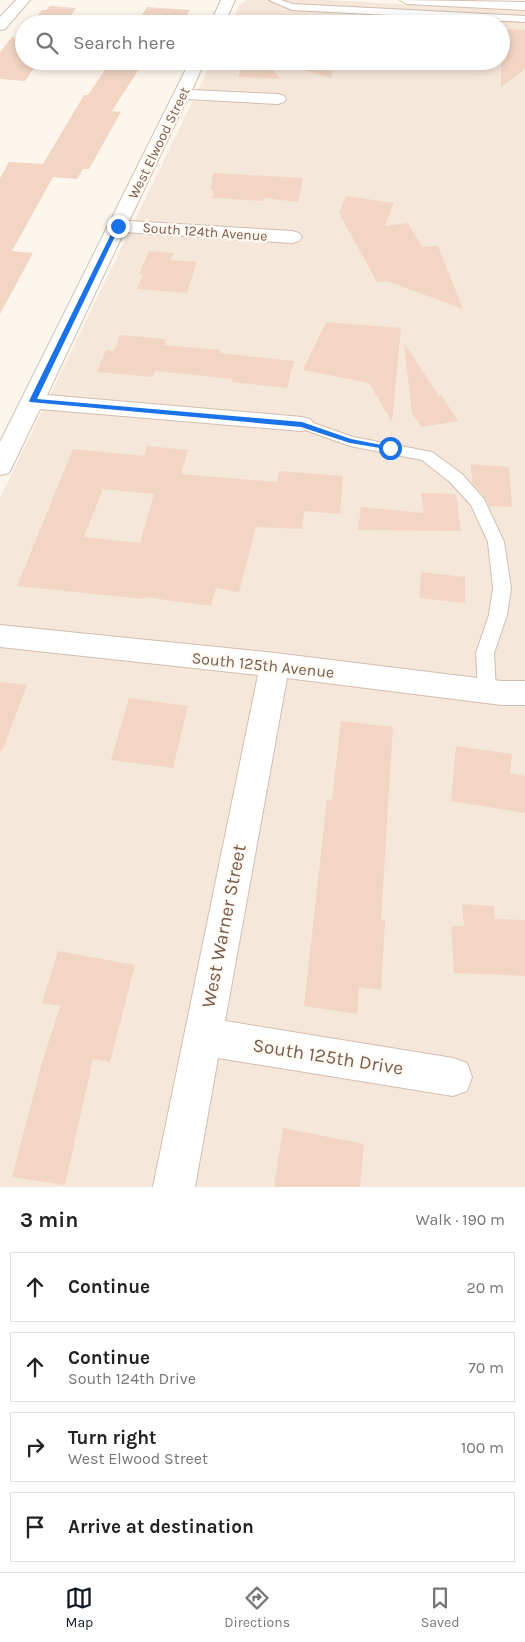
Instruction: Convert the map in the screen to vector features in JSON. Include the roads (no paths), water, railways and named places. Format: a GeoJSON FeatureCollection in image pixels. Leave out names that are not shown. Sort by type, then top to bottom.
{"type":"FeatureCollection","features":[{"type":"Feature","properties":{"kind":"street"},"geometry":{"type":"LineString","coordinates":[[0,26],[23,0]]}},
{"type":"Feature","properties":{"kind":"street"},"geometry":{"type":"LineString","coordinates":[[221,15],[228,0]]}},
{"type":"Feature","properties":{"kind":"street"},"geometry":{"type":"LineString","coordinates":[[407,0],[525,6]]}},
{"type":"Feature","properties":{"kind":"street","name":"West Elwood Street"},"geometry":{"type":"LineString","coordinates":[[0,467],[194,70]]}},
{"type":"Feature","properties":{"kind":"street"},"geometry":{"type":"LineString","coordinates":[[183,94],[278,99]]}},
{"type":"Feature","properties":{"kind":"street","name":"South 124th Avenue"},"geometry":{"type":"LineString","coordinates":[[118,226],[292,237]]}},
{"type":"Feature","properties":{"kind":"street"},"geometry":{"type":"LineString","coordinates":[[32,401],[302,424]]}},
{"type":"Feature","properties":{"kind":"street","name":"South 125th Avenue"},"geometry":{"type":"LineString","coordinates":[[0,636],[275,665],[486,692],[525,693]]}},
{"type":"Feature","properties":{"kind":"street","name":"West Warner Street"},"geometry":{"type":"LineString","coordinates":[[174,1187],[275,665]]}},
{"type":"Feature","properties":{"kind":"street","name":"South 125th Drive"},"geometry":{"type":"LineString","coordinates":[[203,1037],[453,1077]]}},
{"type":"Feature","properties":{"kind":"lane"},"geometry":{"type":"LineString","coordinates":[[273,0],[292,7],[447,15]]}},
{"type":"Feature","properties":{"kind":"lane"},"geometry":{"type":"LineString","coordinates":[[510,18],[525,19]]}},
{"type":"Feature","properties":{"kind":"lane"},"geometry":{"type":"LineString","coordinates":[[302,424],[350,441],[427,456],[456,478],[478,503],[496,542],[502,588],[498,615],[485,653],[486,692]]}}]}
